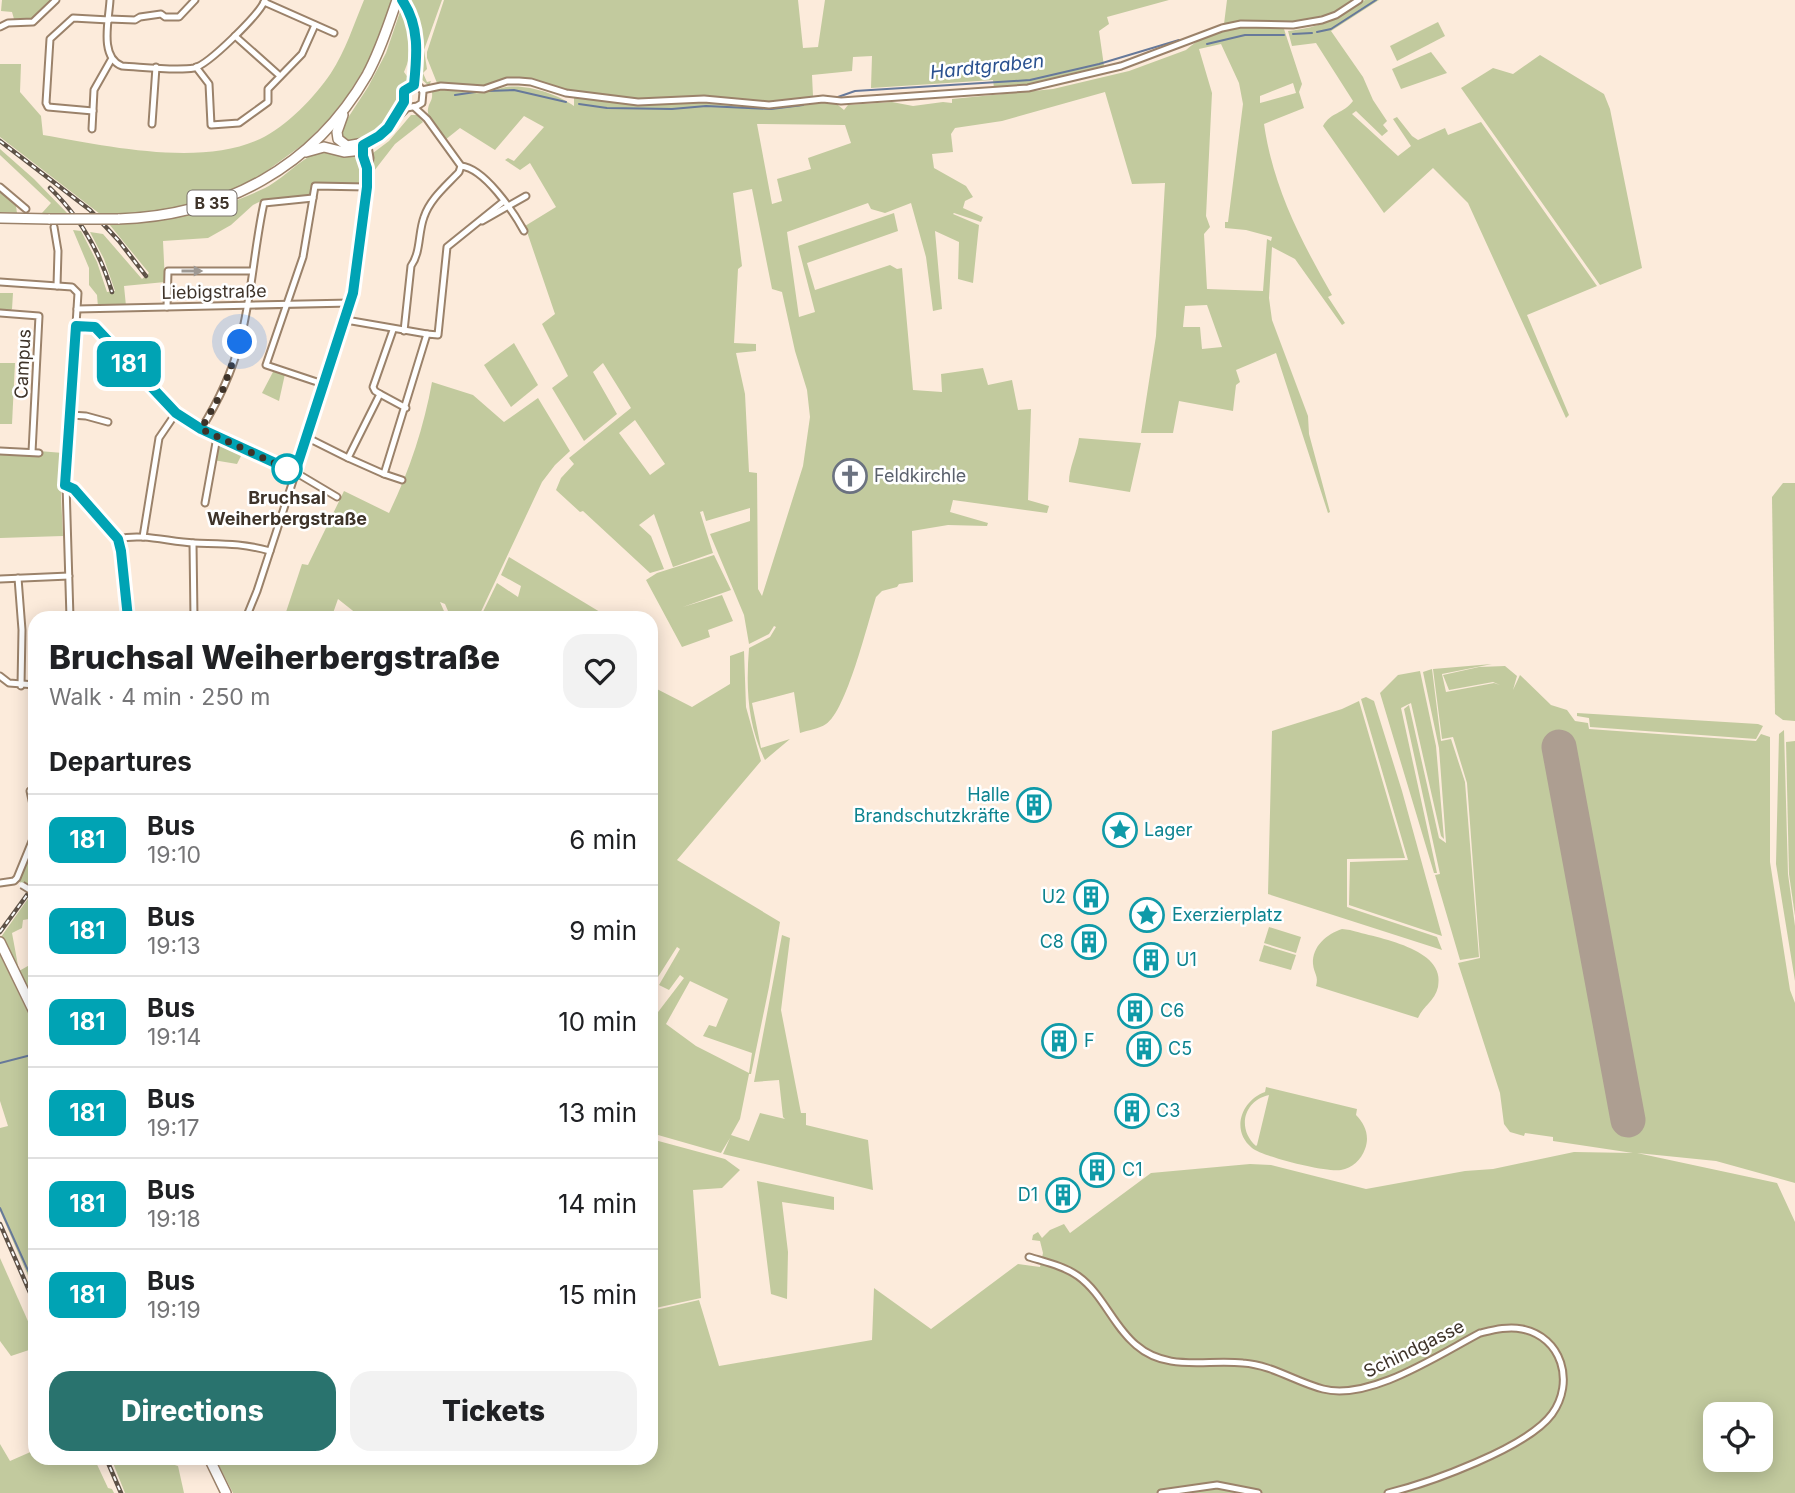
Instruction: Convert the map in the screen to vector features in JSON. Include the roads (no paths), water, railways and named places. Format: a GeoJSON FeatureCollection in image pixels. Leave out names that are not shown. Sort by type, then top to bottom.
{"type":"FeatureCollection","features":[{"type":"Feature","properties":{"kind":"main road","name":"B 35"},"geometry":{"type":"LineString","coordinates":[[367,145],[347,146],[338,139],[337,132],[346,107],[378,53],[402,2]]}},
{"type":"Feature","properties":{"kind":"main road","name":"B 35"},"geometry":{"type":"LineString","coordinates":[[0,218],[52,223],[118,219],[179,213],[227,198],[278,173],[302,154],[346,107]]}},
{"type":"Feature","properties":{"kind":"main road"},"geometry":{"type":"LineString","coordinates":[[302,154],[324,147],[344,152],[367,145]]}},
{"type":"Feature","properties":{"kind":"main road"},"geometry":{"type":"LineString","coordinates":[[0,942],[28,1000]]}},
{"type":"Feature","properties":{"kind":"main road"},"geometry":{"type":"LineString","coordinates":[[212,1465],[226,1493]]}},
{"type":"Feature","properties":{"kind":"street"},"geometry":{"type":"LineString","coordinates":[[0,27],[8,23],[33,22],[56,0]]}},
{"type":"Feature","properties":{"kind":"street"},"geometry":{"type":"LineString","coordinates":[[92,129],[94,90],[111,60],[107,43],[110,0]]}},
{"type":"Feature","properties":{"kind":"street"},"geometry":{"type":"LineString","coordinates":[[93,111],[48,107],[46,103],[50,39],[73,18],[135,20],[140,16],[161,14],[164,17],[179,18],[195,0]]}},
{"type":"Feature","properties":{"kind":"street"},"geometry":{"type":"LineString","coordinates":[[249,611],[351,303],[367,187],[367,145],[429,90],[441,86],[484,89],[507,81],[519,81],[566,93],[638,102],[704,99],[769,105],[823,99],[841,101],[1028,88],[1121,66],[1222,28],[1241,24],[1286,25],[1322,20],[1336,15],[1359,0]]}},
{"type":"Feature","properties":{"kind":"street"},"geometry":{"type":"LineString","coordinates":[[111,60],[122,66],[196,67],[234,36],[263,1],[334,33]]}},
{"type":"Feature","properties":{"kind":"street"},"geometry":{"type":"LineString","coordinates":[[402,2],[413,20],[416,36],[414,85],[423,96],[427,118]]}},
{"type":"Feature","properties":{"kind":"street"},"geometry":{"type":"LineString","coordinates":[[196,67],[209,84],[211,125],[239,123],[268,102],[268,89],[302,54],[316,25]]}},
{"type":"Feature","properties":{"kind":"street"},"geometry":{"type":"LineString","coordinates":[[234,36],[280,76]]}},
{"type":"Feature","properties":{"kind":"street"},"geometry":{"type":"LineString","coordinates":[[152,124],[156,67]]}},
{"type":"Feature","properties":{"kind":"street"},"geometry":{"type":"LineString","coordinates":[[414,85],[404,91],[409,105],[427,118],[461,166],[470,167],[504,201],[524,230]]}},
{"type":"Feature","properties":{"kind":"street"},"geometry":{"type":"LineString","coordinates":[[404,331],[411,266],[416,260],[424,217],[432,201],[459,172],[461,166]]}},
{"type":"Feature","properties":{"kind":"street"},"geometry":{"type":"LineString","coordinates":[[323,384],[266,365],[303,257],[315,186],[367,187]]}},
{"type":"Feature","properties":{"kind":"street"},"geometry":{"type":"LineString","coordinates":[[0,187],[26,209]]}},
{"type":"Feature","properties":{"kind":"street"},"geometry":{"type":"LineString","coordinates":[[473,225],[526,196]]}},
{"type":"Feature","properties":{"kind":"street"},"geometry":{"type":"LineString","coordinates":[[201,429],[215,407],[229,376],[240,342],[264,202],[313,198]]}},
{"type":"Feature","properties":{"kind":"street"},"geometry":{"type":"LineString","coordinates":[[346,320],[393,330],[438,335],[447,247],[504,201]]}},
{"type":"Feature","properties":{"kind":"street"},"geometry":{"type":"LineString","coordinates":[[52,223],[58,251],[57,286]]}},
{"type":"Feature","properties":{"kind":"street"},"geometry":{"type":"LineString","coordinates":[[167,307],[168,271],[252,271]]}},
{"type":"Feature","properties":{"kind":"street"},"geometry":{"type":"LineString","coordinates":[[0,282],[72,287],[78,293],[65,485],[70,611]]}},
{"type":"Feature","properties":{"kind":"street","name":"Liebigstraße"},"geometry":{"type":"LineString","coordinates":[[77,309],[351,303]]}},
{"type":"Feature","properties":{"kind":"street"},"geometry":{"type":"LineString","coordinates":[[92,310],[95,327],[176,413],[217,437],[295,472],[337,497]]}},
{"type":"Feature","properties":{"kind":"street","name":"Campus"},"geometry":{"type":"LineString","coordinates":[[0,313],[39,316],[32,453]]}},
{"type":"Feature","properties":{"kind":"street"},"geometry":{"type":"LineString","coordinates":[[76,326],[95,327]]}},
{"type":"Feature","properties":{"kind":"street"},"geometry":{"type":"LineString","coordinates":[[393,330],[373,387],[374,391],[406,408]]}},
{"type":"Feature","properties":{"kind":"street"},"geometry":{"type":"LineString","coordinates":[[384,474],[427,334]]}},
{"type":"Feature","properties":{"kind":"street"},"geometry":{"type":"LineString","coordinates":[[348,458],[380,394]]}},
{"type":"Feature","properties":{"kind":"street"},"geometry":{"type":"LineString","coordinates":[[143,537],[159,438],[176,413]]}},
{"type":"Feature","properties":{"kind":"street"},"geometry":{"type":"LineString","coordinates":[[71,415],[108,422]]}},
{"type":"Feature","properties":{"kind":"street"},"geometry":{"type":"LineString","coordinates":[[205,503],[217,437]]}},
{"type":"Feature","properties":{"kind":"street"},"geometry":{"type":"LineString","coordinates":[[306,437],[402,480]]}},
{"type":"Feature","properties":{"kind":"street"},"geometry":{"type":"LineString","coordinates":[[0,451],[39,453]]}},
{"type":"Feature","properties":{"kind":"street"},"geometry":{"type":"LineString","coordinates":[[65,485],[74,489],[118,539],[127,611]]}},
{"type":"Feature","properties":{"kind":"street"},"geometry":{"type":"LineString","coordinates":[[118,539],[143,537],[193,543],[245,544],[270,551]]}},
{"type":"Feature","properties":{"kind":"street"},"geometry":{"type":"LineString","coordinates":[[193,543],[194,611]]}},
{"type":"Feature","properties":{"kind":"street"},"geometry":{"type":"LineString","coordinates":[[0,579],[69,576]]}},
{"type":"Feature","properties":{"kind":"street"},"geometry":{"type":"LineString","coordinates":[[18,578],[22,630],[21,686]]}},
{"type":"Feature","properties":{"kind":"street"},"geometry":{"type":"LineString","coordinates":[[0,676],[9,683],[28,686]]}},
{"type":"Feature","properties":{"kind":"street"},"geometry":{"type":"LineString","coordinates":[[14,881],[28,850]]}},
{"type":"Feature","properties":{"kind":"street"},"geometry":{"type":"LineString","coordinates":[[0,883],[14,881],[28,889]]}},
{"type":"Feature","properties":{"kind":"street","name":"Schindgasse"},"geometry":{"type":"LineString","coordinates":[[1029,1257],[1077,1275],[1090,1286],[1124,1333],[1149,1354],[1178,1363],[1258,1365],[1326,1390],[1351,1391],[1379,1384],[1480,1334],[1494,1330],[1521,1328],[1543,1337],[1552,1345],[1561,1361],[1564,1377],[1552,1414],[1538,1427],[1478,1461],[1420,1485],[1388,1493]]}},
{"type":"Feature","properties":{"kind":"street"},"geometry":{"type":"LineString","coordinates":[[1161,1493],[1217,1485],[1258,1493]]}},
{"type":"Feature","properties":{"kind":"waterway","name":"Hardtgraben"},"geometry":{"type":"LineString","coordinates":[[1317,32],[1331,29],[1376,0]]}},
{"type":"Feature","properties":{"kind":"waterway","name":"Hardtgraben"},"geometry":{"type":"LineString","coordinates":[[1293,34],[1312,33]]}},
{"type":"Feature","properties":{"kind":"waterway","name":"Hardtgraben"},"geometry":{"type":"LineString","coordinates":[[1207,44],[1245,35],[1284,35]]}},
{"type":"Feature","properties":{"kind":"waterway","name":"Hardtgraben"},"geometry":{"type":"LineString","coordinates":[[838,97],[855,91],[1030,80],[1099,64],[1179,40]]}},
{"type":"Feature","properties":{"kind":"waterway"},"geometry":{"type":"LineString","coordinates":[[487,91],[514,90],[566,102]]}},
{"type":"Feature","properties":{"kind":"waterway"},"geometry":{"type":"LineString","coordinates":[[455,95],[482,91]]}},
{"type":"Feature","properties":{"kind":"waterway","name":"Hardtgraben"},"geometry":{"type":"LineString","coordinates":[[579,104],[607,108],[672,109],[706,106],[771,109],[803,105]]}},
{"type":"Feature","properties":{"kind":"waterway"},"geometry":{"type":"LineString","coordinates":[[0,1063],[28,1056]]}},
{"type":"Feature","properties":{"kind":"waterway"},"geometry":{"type":"LineString","coordinates":[[0,1208],[28,1270]]}},
{"type":"Feature","properties":{"kind":"railway"},"geometry":{"type":"LineString","coordinates":[[0,141],[90,210],[146,276]]}},
{"type":"Feature","properties":{"kind":"railway"},"geometry":{"type":"LineString","coordinates":[[50,188],[71,211],[88,236],[112,292]]}},
{"type":"Feature","properties":{"kind":"railway"},"geometry":{"type":"LineString","coordinates":[[0,932],[28,894]]}},
{"type":"Feature","properties":{"kind":"railway"},"geometry":{"type":"LineString","coordinates":[[0,1224],[28,1288]]}},
{"type":"Feature","properties":{"kind":"railway"},"geometry":{"type":"LineString","coordinates":[[109,1465],[121,1493]]}},
{"type":"Feature","properties":{"kind":"place","name":"Bruchsal Weiherbergstraße"},"geometry":{"type":"Point","coordinates":[287,469]}},
{"type":"Feature","properties":{"kind":"place","name":"Feldkirchle"},"geometry":{"type":"Point","coordinates":[850,476]}},
{"type":"Feature","properties":{"kind":"place","name":"Halle Brandschutzkräfte"},"geometry":{"type":"Point","coordinates":[1034,805]}},
{"type":"Feature","properties":{"kind":"place","name":"Lager"},"geometry":{"type":"Point","coordinates":[1120,830]}},
{"type":"Feature","properties":{"kind":"place","name":"U2"},"geometry":{"type":"Point","coordinates":[1091,897]}},
{"type":"Feature","properties":{"kind":"place","name":"Exerzierplatz"},"geometry":{"type":"Point","coordinates":[1147,915]}},
{"type":"Feature","properties":{"kind":"place","name":"C8"},"geometry":{"type":"Point","coordinates":[1089,942]}},
{"type":"Feature","properties":{"kind":"place","name":"U1"},"geometry":{"type":"Point","coordinates":[1151,960]}},
{"type":"Feature","properties":{"kind":"place","name":"C6"},"geometry":{"type":"Point","coordinates":[1135,1011]}},
{"type":"Feature","properties":{"kind":"place","name":"F"},"geometry":{"type":"Point","coordinates":[1059,1041]}},
{"type":"Feature","properties":{"kind":"place","name":"C5"},"geometry":{"type":"Point","coordinates":[1144,1049]}},
{"type":"Feature","properties":{"kind":"place","name":"C3"},"geometry":{"type":"Point","coordinates":[1132,1111]}},
{"type":"Feature","properties":{"kind":"place","name":"C1"},"geometry":{"type":"Point","coordinates":[1097,1170]}},
{"type":"Feature","properties":{"kind":"place","name":"D1"},"geometry":{"type":"Point","coordinates":[1063,1195]}}]}
